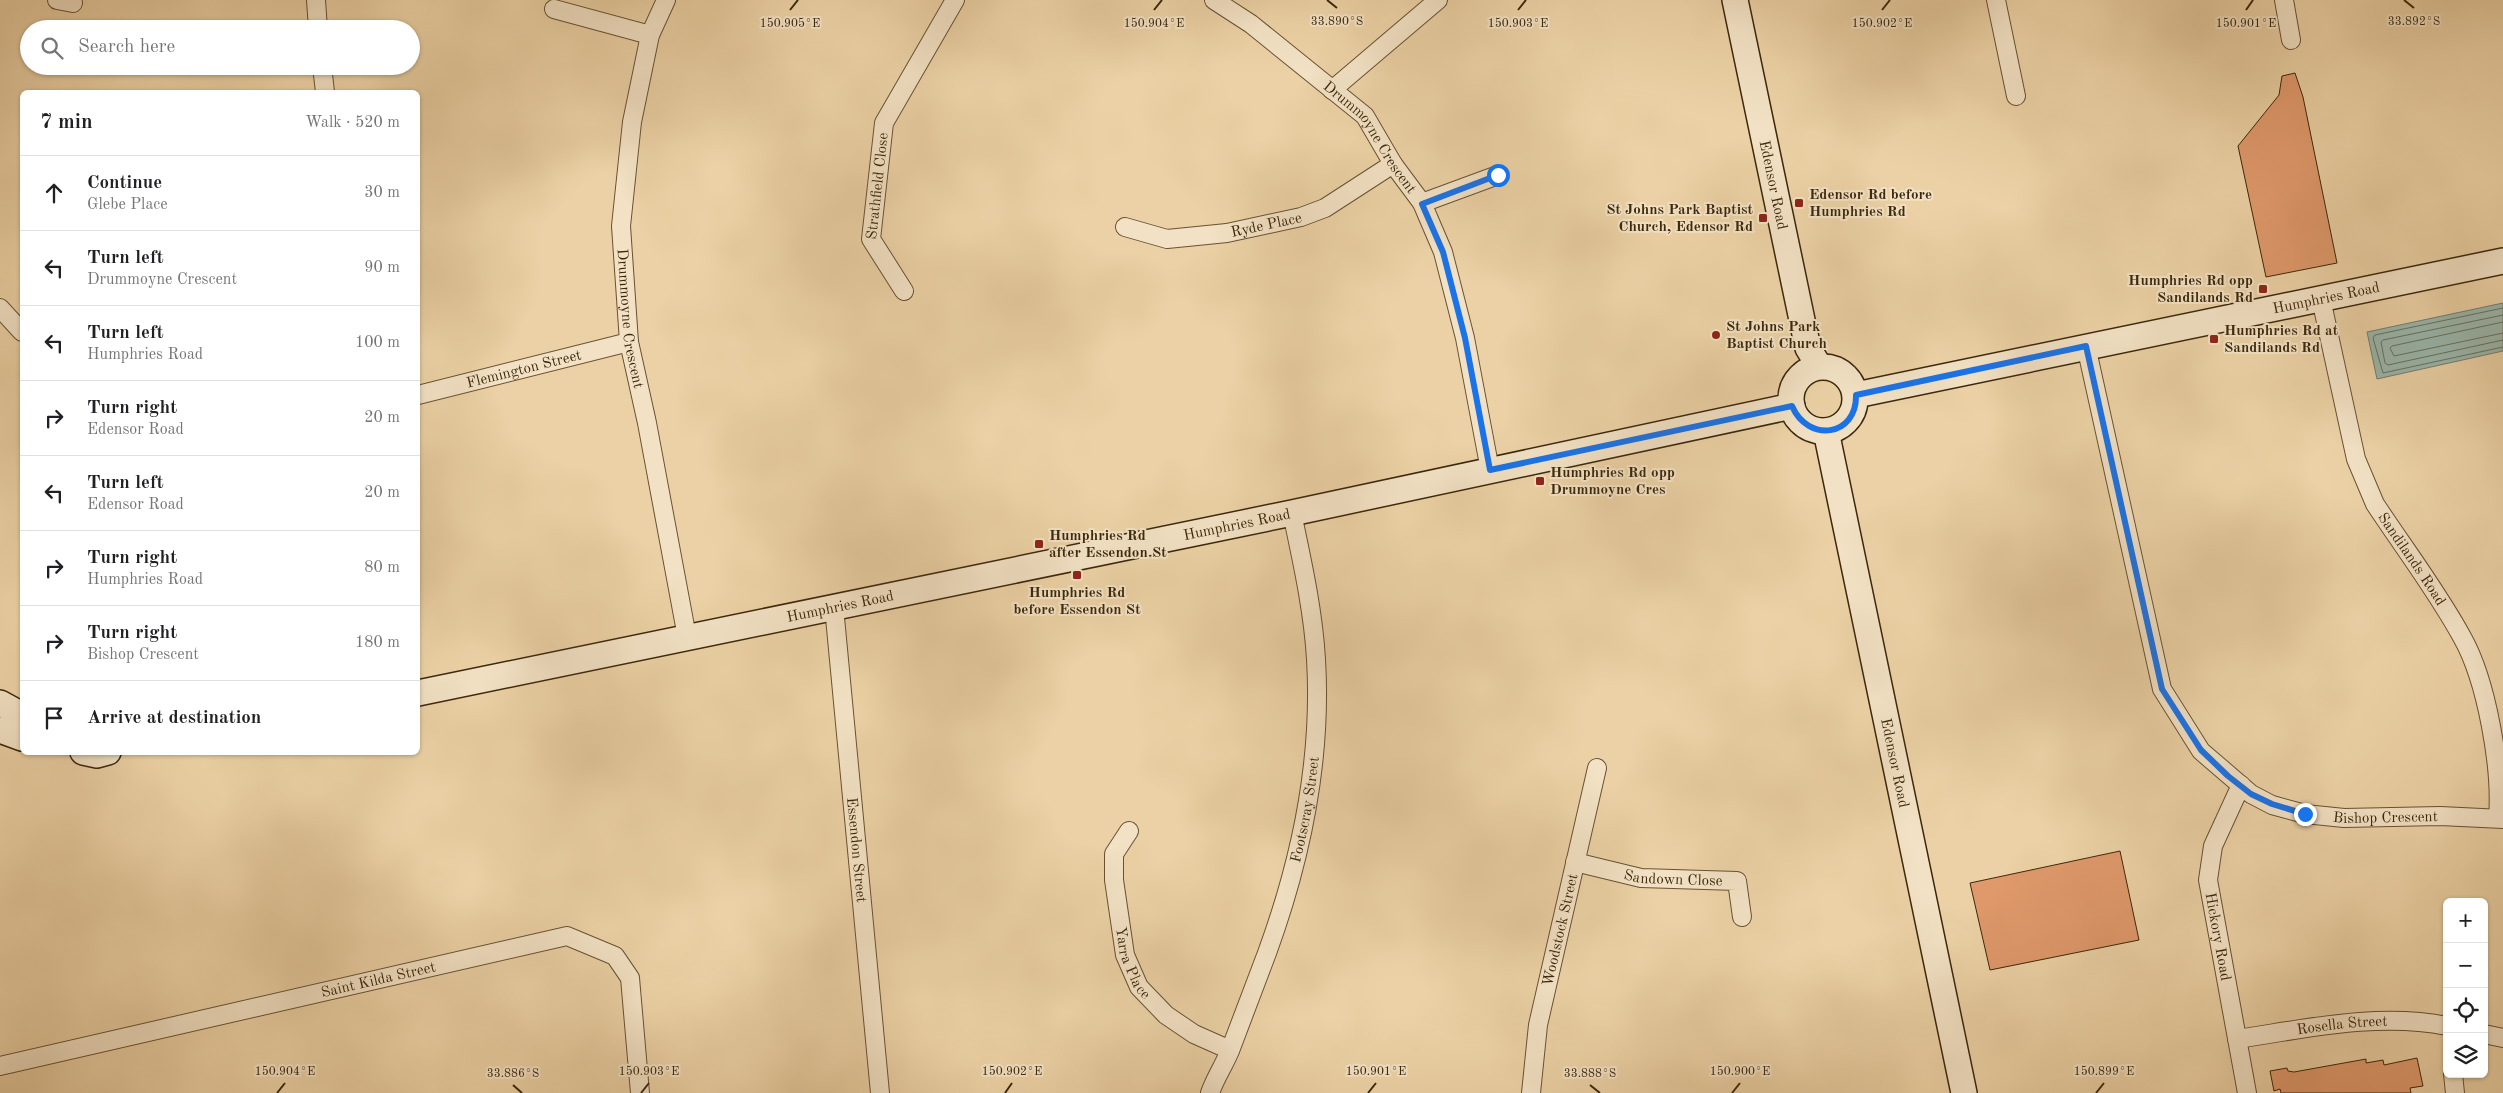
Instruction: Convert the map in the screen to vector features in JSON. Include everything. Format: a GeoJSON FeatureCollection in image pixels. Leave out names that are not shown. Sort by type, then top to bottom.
{"type":"FeatureCollection","features":[{"type":"Feature","properties":{"kind":"main road","name":"Edensor Road"},"geometry":{"type":"LineString","coordinates":[[1735,0],[1808,348],[1819,366]]}},
{"type":"Feature","properties":{"kind":"main road","name":"Humphries Road"},"geometry":{"type":"LineString","coordinates":[[1856,395],[2503,261]]}},
{"type":"Feature","properties":{"kind":"main road"},"geometry":{"type":"LineString","coordinates":[[1819,366],[1828,367],[1845,375],[1851,382],[1856,395],[1853,413],[1846,422],[1837,428],[1826,431],[1815,430],[1804,425],[1796,416],[1792,406],[1791,395],[1800,376],[1819,366]]}},
{"type":"Feature","properties":{"kind":"main road","name":"Humphries Road"},"geometry":{"type":"LineString","coordinates":[[420,693],[1292,513],[1792,406]]}},
{"type":"Feature","properties":{"kind":"main road","name":"Edensor Road"},"geometry":{"type":"LineString","coordinates":[[1826,431],[1964,1093]]}},
{"type":"Feature","properties":{"kind":"main road"},"geometry":{"type":"LineString","coordinates":[[0,704],[20,715]]}},
{"type":"Feature","properties":{"kind":"main road"},"geometry":{"type":"LineString","coordinates":[[0,730],[20,737]]}},
{"type":"Feature","properties":{"kind":"street"},"geometry":{"type":"LineString","coordinates":[[316,0],[317,20]]}},
{"type":"Feature","properties":{"kind":"street","name":"Drummoyne Crescent"},"geometry":{"type":"LineString","coordinates":[[666,0],[650,35],[632,122],[621,226],[629,342],[647,423],[688,637]]}},
{"type":"Feature","properties":{"kind":"street","name":"Strathfield Close"},"geometry":{"type":"LineString","coordinates":[[904,291],[871,239],[884,123],[955,0]]}},
{"type":"Feature","properties":{"kind":"street","name":"Drummoyne Crescent"},"geometry":{"type":"LineString","coordinates":[[1214,0],[1251,24],[1365,116],[1393,164],[1422,204],[1443,252],[1465,338],[1490,470]]}},
{"type":"Feature","properties":{"kind":"street"},"geometry":{"type":"LineString","coordinates":[[1332,90],[1438,0]]}},
{"type":"Feature","properties":{"kind":"street"},"geometry":{"type":"LineString","coordinates":[[1996,0],[2016,96]]}},
{"type":"Feature","properties":{"kind":"street"},"geometry":{"type":"LineString","coordinates":[[2284,0],[2291,40]]}},
{"type":"Feature","properties":{"kind":"street"},"geometry":{"type":"LineString","coordinates":[[554,8],[650,35]]}},
{"type":"Feature","properties":{"kind":"street"},"geometry":{"type":"LineString","coordinates":[[323,75],[325,90]]}},
{"type":"Feature","properties":{"kind":"street","name":"Ryde Place"},"geometry":{"type":"LineString","coordinates":[[1125,227],[1167,239],[1227,233],[1301,217],[1325,208],[1393,164]]}},
{"type":"Feature","properties":{"kind":"street"},"geometry":{"type":"LineString","coordinates":[[1422,204],[1498,175]]}},
{"type":"Feature","properties":{"kind":"street","name":"Sandilands Road"},"geometry":{"type":"LineString","coordinates":[[2321,299],[2356,459],[2364,483],[2374,504],[2463,638],[2474,663],[2499,768],[2500,819]]}},
{"type":"Feature","properties":{"kind":"street"},"geometry":{"type":"LineString","coordinates":[[0,308],[20,330]]}},
{"type":"Feature","properties":{"kind":"street","name":"Flemington Street"},"geometry":{"type":"LineString","coordinates":[[420,394],[629,342]]}},
{"type":"Feature","properties":{"kind":"street","name":"Bishop Crescent"},"geometry":{"type":"LineString","coordinates":[[2086,346],[2162,689],[2201,750],[2251,794],[2272,804],[2305,814],[2344,818],[2440,816],[2500,819]]}},
{"type":"Feature","properties":{"kind":"street","name":"Footscray Street"},"geometry":{"type":"LineString","coordinates":[[1210,1093],[1230,1050],[1268,951],[1291,879],[1305,825],[1312,775],[1316,660],[1310,599],[1292,513]]}},
{"type":"Feature","properties":{"kind":"street","name":"Essendon Street"},"geometry":{"type":"LineString","coordinates":[[834,607],[880,1093]]}},
{"type":"Feature","properties":{"kind":"street","name":"Woodstock Street"},"geometry":{"type":"LineString","coordinates":[[1531,1093],[1538,1025],[1597,768]]}},
{"type":"Feature","properties":{"kind":"street","name":"Hickory Road"},"geometry":{"type":"LineString","coordinates":[[2241,786],[2213,846],[2208,880],[2247,1093]]}},
{"type":"Feature","properties":{"kind":"street","name":"Yarra Place"},"geometry":{"type":"LineString","coordinates":[[1129,831],[1114,854],[1114,880],[1125,955],[1139,987],[1166,1015],[1194,1034],[1230,1050]]}},
{"type":"Feature","properties":{"kind":"street","name":"Sandown Close"},"geometry":{"type":"LineString","coordinates":[[1575,862],[1641,878],[1737,881],[1742,917]]}},
{"type":"Feature","properties":{"kind":"street","name":"Saint Kilda Street"},"geometry":{"type":"LineString","coordinates":[[0,1066],[567,936],[615,956],[630,978],[640,1093]]}},
{"type":"Feature","properties":{"kind":"street","name":"Rosella Street"},"geometry":{"type":"LineString","coordinates":[[2237,1038],[2386,1020],[2420,1021],[2443,1025]]}},
{"type":"Feature","properties":{"kind":"street"},"geometry":{"type":"LineString","coordinates":[[2488,1035],[2503,1038]]}},
{"type":"Feature","properties":{"kind":"street"},"geometry":{"type":"LineString","coordinates":[[2453,1078],[2455,1093]]}},
{"type":"Feature","properties":{"kind":"water"},"geometry":{"type":"Polygon","coordinates":[[[2503,303],[2503,351],[2377,379],[2367,332],[2503,303]]]}},
{"type":"Feature","properties":{"kind":"building"},"geometry":{"type":"Polygon","coordinates":[[[2295,73],[2303,97],[2337,263],[2266,277],[2238,146],[2279,95],[2282,76],[2295,73]]]}},
{"type":"Feature","properties":{"kind":"building"},"geometry":{"type":"Polygon","coordinates":[[[2120,851],[2139,940],[1990,970],[1970,883],[2120,851]]]}},
{"type":"Feature","properties":{"kind":"building"},"geometry":{"type":"Polygon","coordinates":[[[2417,1058],[2423,1086],[2410,1088],[2411,1093],[2281,1093],[2280,1089],[2274,1091],[2270,1071],[2287,1068],[2288,1071],[2294,1072],[2366,1059],[2366,1063],[2383,1060],[2384,1065],[2417,1058]]]}},
{"type":"Feature","properties":{"kind":"place","name":"Edensor Rd before Humphries Rd"},"geometry":{"type":"Point","coordinates":[1799,203]}},
{"type":"Feature","properties":{"kind":"place","name":"St Johns Park Baptist Church, Edensor Rd"},"geometry":{"type":"Point","coordinates":[1763,218]}},
{"type":"Feature","properties":{"kind":"place","name":"Humphries Rd opp Sandilands Rd"},"geometry":{"type":"Point","coordinates":[2263,289]}},
{"type":"Feature","properties":{"kind":"place","name":"St Johns Park Baptist Church"},"geometry":{"type":"Point","coordinates":[1716,335]}},
{"type":"Feature","properties":{"kind":"place","name":"Humphries Rd at Sandilands Rd"},"geometry":{"type":"Point","coordinates":[2214,339]}},
{"type":"Feature","properties":{"kind":"place","name":"Humphries Rd opp Drummoyne Cres"},"geometry":{"type":"Point","coordinates":[1540,481]}},
{"type":"Feature","properties":{"kind":"place","name":"Humphries Rd after Essendon St"},"geometry":{"type":"Point","coordinates":[1039,544]}},
{"type":"Feature","properties":{"kind":"place","name":"Humphries Rd before Essendon St"},"geometry":{"type":"Point","coordinates":[1077,575]}},
{"type":"Feature","properties":{"kind":"route"},"geometry":{"type":"LineString","coordinates":[[1498,175],[1422,204],[1443,252],[1465,338],[1490,470],[1792,406],[1796,416],[1804,425],[1815,430],[1826,431],[1837,428],[1846,422],[1853,413],[1856,395],[2086,346],[2149,638],[2162,689],[2183,725],[2201,750],[2228,776],[2251,794],[2272,804],[2305,814]]}}]}
